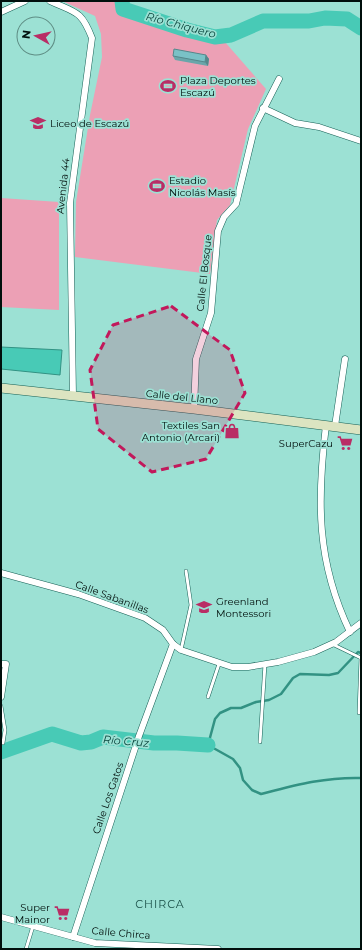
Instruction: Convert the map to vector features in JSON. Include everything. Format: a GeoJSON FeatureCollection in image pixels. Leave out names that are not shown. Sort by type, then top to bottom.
{"type":"FeatureCollection","features":[{"type":"Feature","properties":{"kind":"main road","name":"Calle del Llano"},"geometry":{"type":"LineString","coordinates":[[1,388],[194,409],[361,430]]}},
{"type":"Feature","properties":{"kind":"street"},"geometry":{"type":"LineString","coordinates":[[1,12],[25,1]]}},
{"type":"Feature","properties":{"kind":"street","name":"Avenida 44"},"geometry":{"type":"LineString","coordinates":[[50,1],[76,12],[85,21],[92,38],[70,202],[73,396]]}},
{"type":"Feature","properties":{"kind":"street","name":"Calle El Bosque"},"geometry":{"type":"LineString","coordinates":[[194,409],[196,359],[211,313],[218,231],[224,217],[236,204],[249,144],[263,108],[279,79]]}},
{"type":"Feature","properties":{"kind":"street"},"geometry":{"type":"LineString","coordinates":[[263,108],[295,123],[319,127],[361,141]]}},
{"type":"Feature","properties":{"kind":"street"},"geometry":{"type":"LineString","coordinates":[[335,426],[345,359]]}},
{"type":"Feature","properties":{"kind":"street"},"geometry":{"type":"LineString","coordinates":[[326,425],[320,499],[322,537],[327,566],[338,607],[350,632]]}},
{"type":"Feature","properties":{"kind":"street","name":"Calle Sabanillas"},"geometry":{"type":"LineString","coordinates":[[1,573],[78,594],[145,618],[163,630],[173,644],[181,650],[219,664],[240,667],[265,664],[314,652],[332,644],[350,632],[361,622]]}},
{"type":"Feature","properties":{"kind":"street","name":"Calle Los Gatos"},"geometry":{"type":"LineString","coordinates":[[73,937],[139,736],[173,644]]}},
{"type":"Feature","properties":{"kind":"street"},"geometry":{"type":"LineString","coordinates":[[1,664],[6,664],[1,697]]}},
{"type":"Feature","properties":{"kind":"street","name":"Calle Chirca"},"geometry":{"type":"LineString","coordinates":[[1,917],[95,944],[218,949]]}},
{"type":"Feature","properties":{"kind":"lane"},"geometry":{"type":"LineString","coordinates":[[181,650],[191,605],[186,571]]}},
{"type":"Feature","properties":{"kind":"lane"},"geometry":{"type":"LineString","coordinates":[[332,644],[361,658],[359,713]]}},
{"type":"Feature","properties":{"kind":"lane"},"geometry":{"type":"LineString","coordinates":[[208,697],[219,664]]}},
{"type":"Feature","properties":{"kind":"lane"},"geometry":{"type":"LineString","coordinates":[[260,742],[265,664]]}},
{"type":"Feature","properties":{"kind":"lane"},"geometry":{"type":"LineString","coordinates":[[1,706],[5,730],[3,743]]}},
{"type":"Feature","properties":{"kind":"lane"},"geometry":{"type":"LineString","coordinates":[[26,949],[33,926]]}},
{"type":"Feature","properties":{"kind":"highlighted area"},"geometry":{"type":"Polygon","coordinates":[[[171,306],[230,350],[245,393],[206,459],[152,472],[98,429],[90,370],[113,325],[171,306]]]}},
{"type":"Feature","properties":{"kind":"shaded area"},"geometry":{"type":"Polygon","coordinates":[[[62,1],[119,1],[122,12],[205,40],[225,42],[266,89],[248,129],[230,205],[217,220],[210,274],[75,257],[76,202],[90,115],[102,57],[101,34],[95,16],[62,1]]]}},
{"type":"Feature","properties":{"kind":"shaded area"},"geometry":{"type":"Polygon","coordinates":[[[1,198],[59,202],[59,310],[1,307],[1,198]]]}},
{"type":"Feature","properties":{"kind":"shaded area"},"geometry":{"type":"Polygon","coordinates":[[[1,347],[62,350],[60,375],[1,369],[1,347]]]}},
{"type":"Feature","properties":{"kind":"building"},"geometry":{"type":"Polygon","coordinates":[[[174,49],[206,55],[205,62],[173,56],[174,49]]]}},
{"type":"Feature","properties":{"kind":"waterway","name":"Río Chiquero"},"geometry":{"type":"LineString","coordinates":[[122,1],[123,9],[187,30],[215,37],[231,35],[263,21],[309,21],[325,18],[347,19],[361,28]]}},
{"type":"Feature","properties":{"kind":"waterway"},"geometry":{"type":"LineString","coordinates":[[361,653],[358,652],[338,673],[329,675],[300,674],[293,678],[281,694],[269,700],[256,702],[241,708],[231,708],[220,713],[215,719],[208,745],[233,759],[240,768],[243,780],[252,790],[261,794],[323,780],[361,778]]}},
{"type":"Feature","properties":{"kind":"waterway","name":"Río Cruz"},"geometry":{"type":"LineString","coordinates":[[1,752],[52,734],[81,743],[91,742],[103,737],[154,743],[208,745]]}},
{"type":"Feature","properties":{"kind":"place","name":"Plaza Deportes Escazú"},"geometry":{"type":"Point","coordinates":[168,86]}},
{"type":"Feature","properties":{"kind":"place","name":"Liceo de Escazú"},"geometry":{"type":"Point","coordinates":[38,123]}},
{"type":"Feature","properties":{"kind":"place","name":"Estadio Nicolás Masís"},"geometry":{"type":"Point","coordinates":[157,186]}},
{"type":"Feature","properties":{"kind":"place","name":"Textiles San Antonio (Arcari)"},"geometry":{"type":"Point","coordinates":[232,431]}},
{"type":"Feature","properties":{"kind":"place","name":"SuperCazu"},"geometry":{"type":"Point","coordinates":[345,443]}},
{"type":"Feature","properties":{"kind":"place","name":"Greenland Montessori"},"geometry":{"type":"Point","coordinates":[204,607]}},
{"type":"Feature","properties":{"kind":"place","name":"Super Mainor"},"geometry":{"type":"Point","coordinates":[62,913]}},
{"type":"Feature","properties":{"kind":"district","name":"CHIRCA"},"geometry":{"type":"Point","coordinates":[160,904]}}]}
